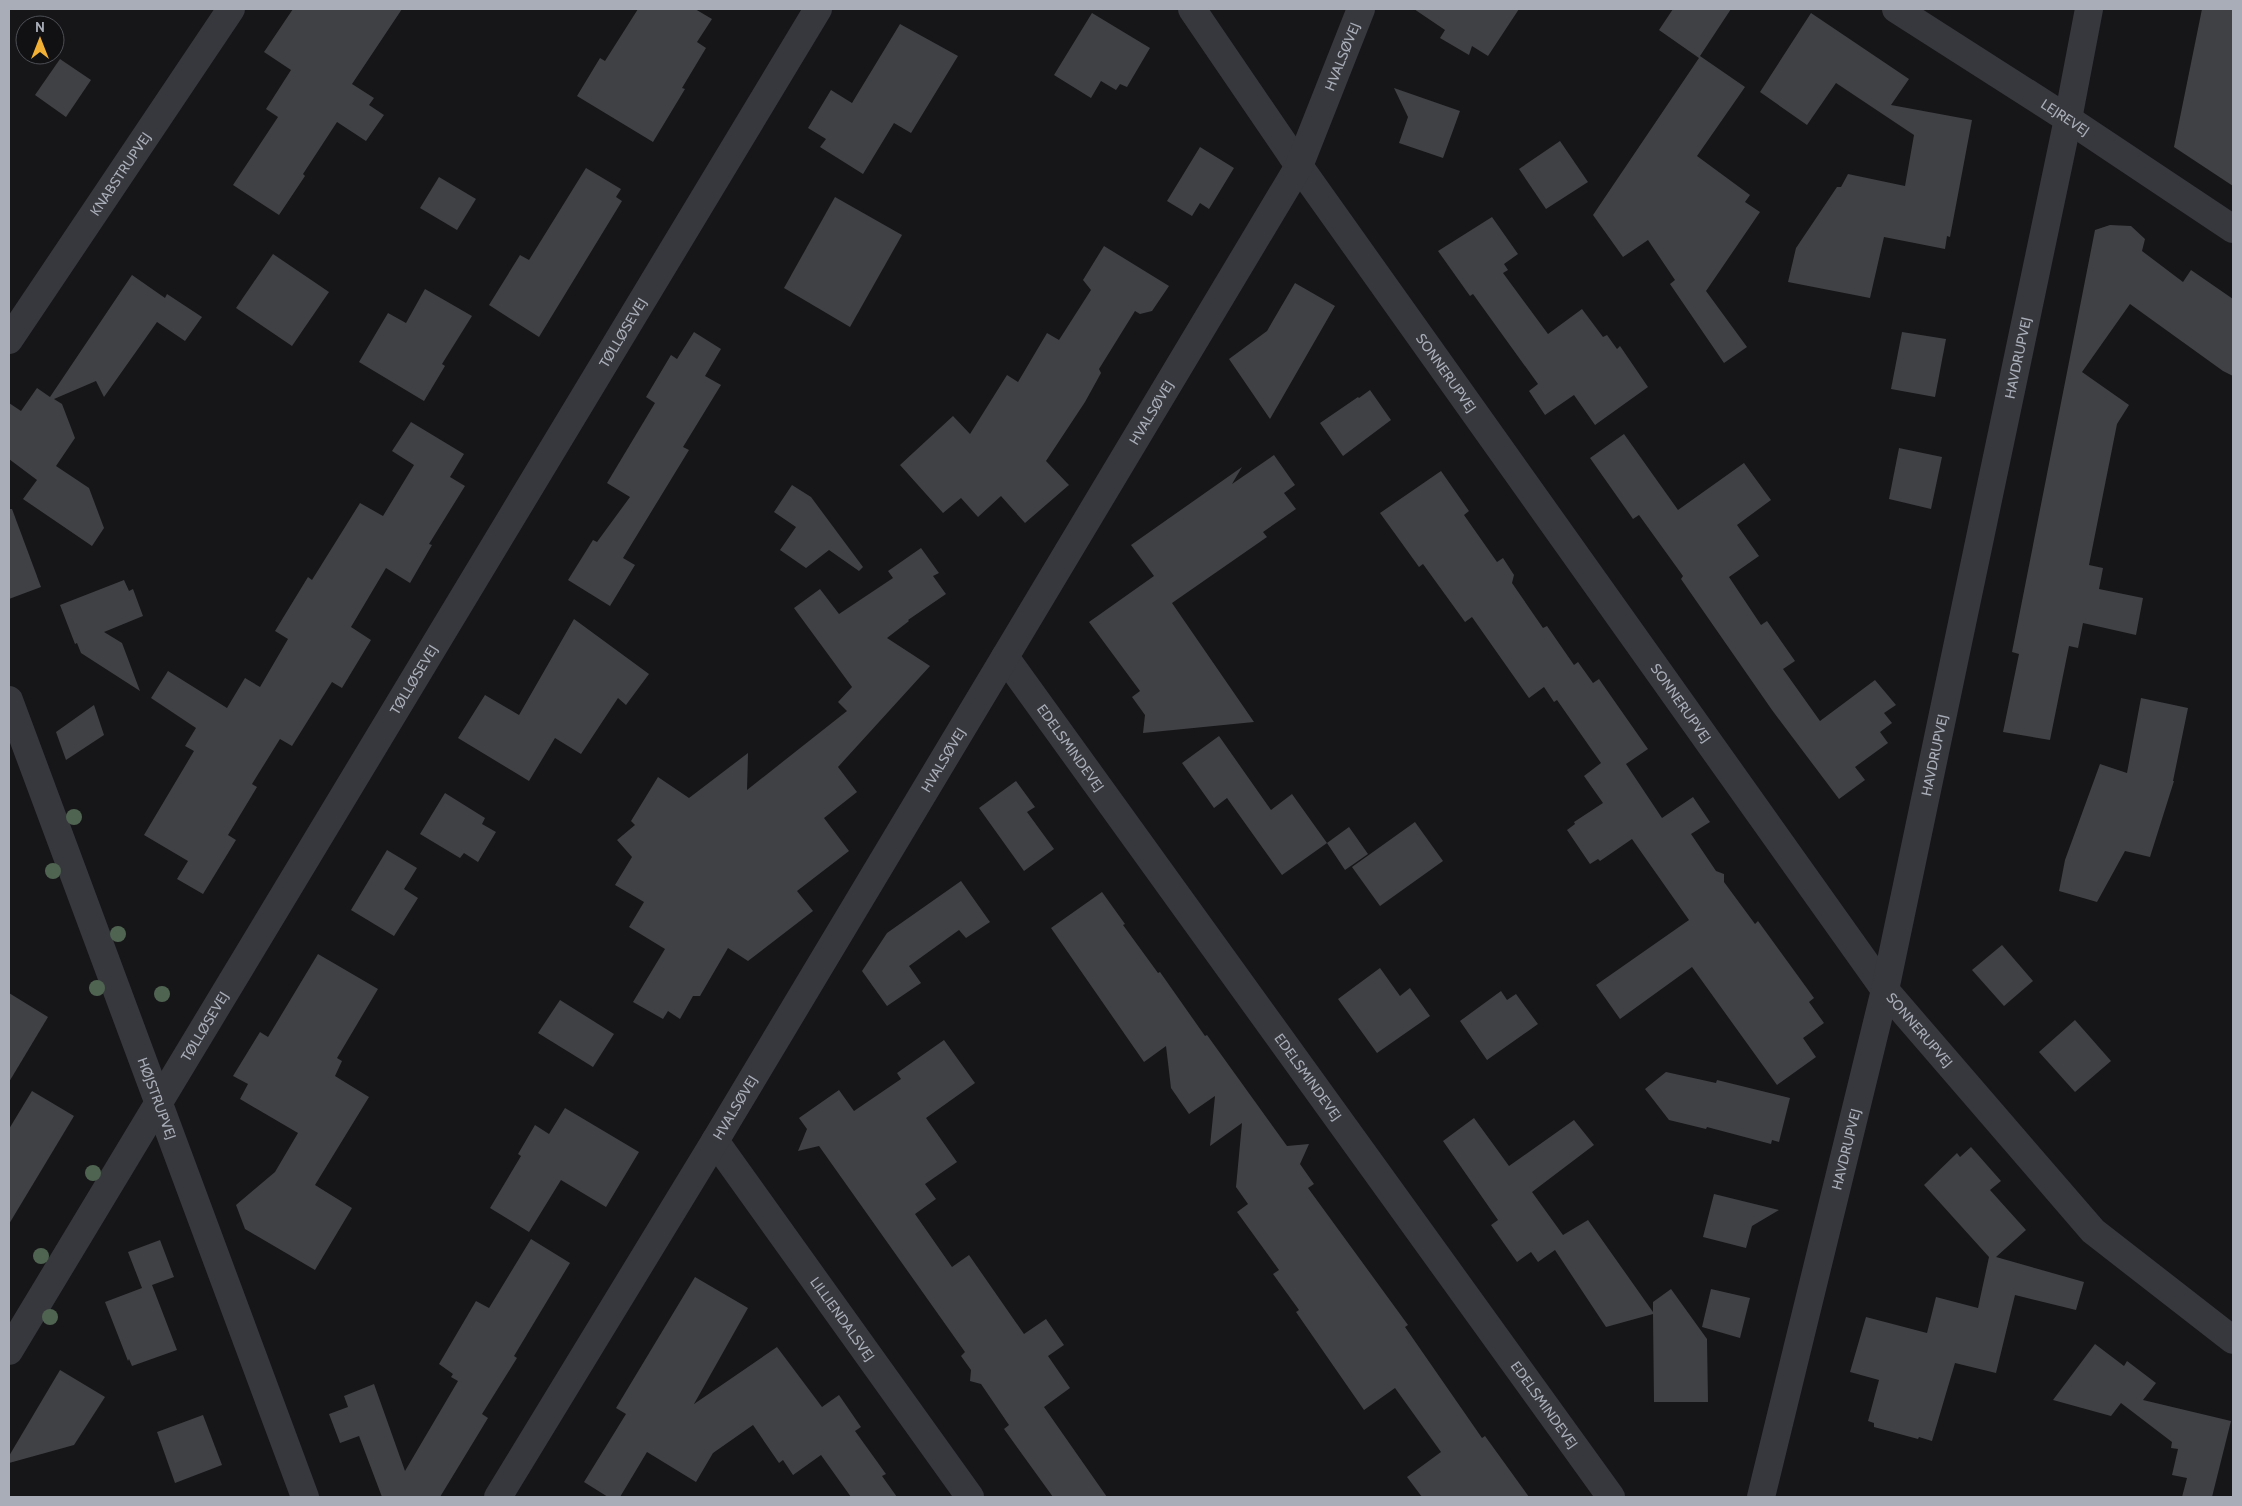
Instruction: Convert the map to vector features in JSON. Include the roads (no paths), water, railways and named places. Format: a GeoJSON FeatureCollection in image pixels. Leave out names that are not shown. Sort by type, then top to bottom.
{"type":"FeatureCollection","features":[{"type":"Feature","properties":{"kind":"street","name":"KNABSTRUPVEJ"},"geometry":{"type":"LineString","coordinates":[[9,340],[231,9]]}},
{"type":"Feature","properties":{"kind":"street","name":"TØLLØSEVEJ"},"geometry":{"type":"LineString","coordinates":[[9,1350],[818,9]]}},
{"type":"Feature","properties":{"kind":"street","name":"SONNERUPVEJ"},"geometry":{"type":"LineString","coordinates":[[1192,9],[1299,166],[1885,990],[2093,1230],[2233,1340]]}},
{"type":"Feature","properties":{"kind":"street","name":"HVALSØVEJ"},"geometry":{"type":"LineString","coordinates":[[498,1497],[715,1141],[1299,166],[1361,9]]}},
{"type":"Feature","properties":{"kind":"street","name":"LEJREVEJ"},"geometry":{"type":"LineString","coordinates":[[1896,9],[2068,119],[2233,229]]}},
{"type":"Feature","properties":{"kind":"street","name":"HAVDRUPVEJ"},"geometry":{"type":"LineString","coordinates":[[1761,1497],[1885,990],[2068,119],[2088,9]]}},
{"type":"Feature","properties":{"kind":"street","name":"EDELSMINDEVEJ"},"geometry":{"type":"LineString","coordinates":[[1004,657],[1611,1497]]}},
{"type":"Feature","properties":{"kind":"street","name":"HØJSTRUPVEJ"},"geometry":{"type":"LineString","coordinates":[[9,700],[305,1497]]}},
{"type":"Feature","properties":{"kind":"street","name":"LILLIENDALSVEJ"},"geometry":{"type":"LineString","coordinates":[[715,1141],[970,1497]]}}]}
